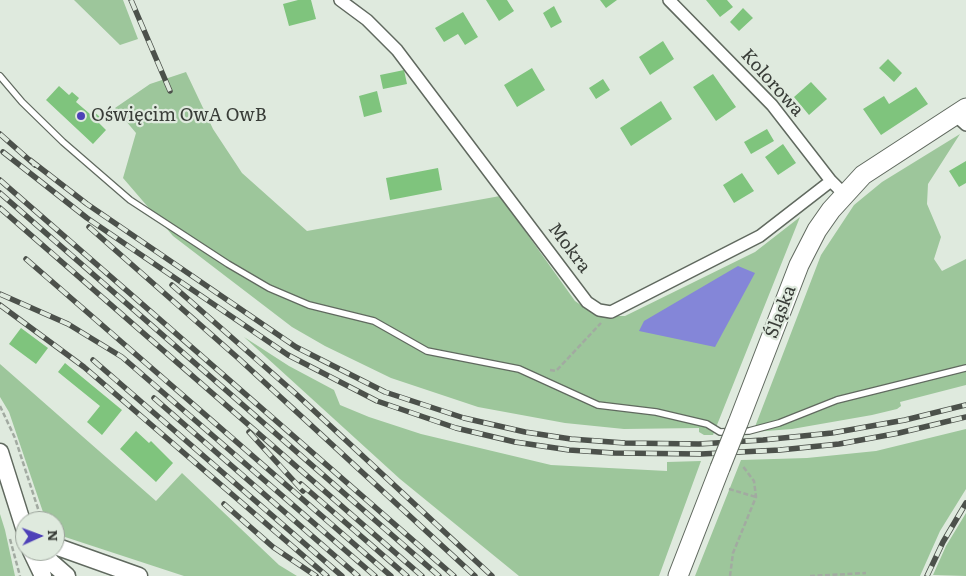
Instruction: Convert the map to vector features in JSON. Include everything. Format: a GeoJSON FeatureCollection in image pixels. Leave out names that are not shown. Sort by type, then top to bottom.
{"type":"FeatureCollection","features":[{"type":"Feature","properties":{"kind":"main road","name":"Śląska"},"geometry":{"type":"LineString","coordinates":[[678,576],[799,265],[838,188],[863,176],[882,161],[962,116]]}},
{"type":"Feature","properties":{"kind":"street","name":"Mokra"},"geometry":{"type":"LineString","coordinates":[[340,0],[367,20],[397,50],[587,302],[599,310],[611,312]]}},
{"type":"Feature","properties":{"kind":"street","name":"Kolorowa"},"geometry":{"type":"LineString","coordinates":[[669,0],[772,105],[838,188]]}},
{"type":"Feature","properties":{"kind":"street"},"geometry":{"type":"LineString","coordinates":[[611,312],[760,236],[838,188]]}},
{"type":"Feature","properties":{"kind":"street"},"geometry":{"type":"LineString","coordinates":[[0,452],[20,511]]}},
{"type":"Feature","properties":{"kind":"street"},"geometry":{"type":"LineString","coordinates":[[18,504],[22,511]]}},
{"type":"Feature","properties":{"kind":"street"},"geometry":{"type":"LineString","coordinates":[[65,550],[139,576]]}},
{"type":"Feature","properties":{"kind":"street"},"geometry":{"type":"LineString","coordinates":[[33,576],[34,561]]}},
{"type":"Feature","properties":{"kind":"street"},"geometry":{"type":"LineString","coordinates":[[38,561],[43,576]]}},
{"type":"Feature","properties":{"kind":"street"},"geometry":{"type":"LineString","coordinates":[[49,561],[66,576]]}},
{"type":"Feature","properties":{"kind":"lane"},"geometry":{"type":"LineString","coordinates":[[0,76],[22,102],[63,142],[130,200],[228,264],[269,288],[309,305],[374,321],[427,351],[519,368],[598,405],[656,412],[707,424],[720,432],[749,431],[779,423],[837,400],[966,368]]}},
{"type":"Feature","properties":{"kind":"path"},"geometry":{"type":"LineString","coordinates":[[547,370],[556,371],[611,312]]}},
{"type":"Feature","properties":{"kind":"path"},"geometry":{"type":"LineString","coordinates":[[0,406],[14,438],[39,511]]}},
{"type":"Feature","properties":{"kind":"path"},"geometry":{"type":"LineString","coordinates":[[730,576],[733,553],[756,497],[754,481],[742,465]]}},
{"type":"Feature","properties":{"kind":"path"},"geometry":{"type":"LineString","coordinates":[[725,488],[756,497]]}},
{"type":"Feature","properties":{"kind":"path"},"geometry":{"type":"LineString","coordinates":[[810,576],[866,573]]}},
{"type":"Feature","properties":{"kind":"green space"},"geometry":{"type":"Polygon","coordinates":[[[74,0],[123,0],[138,39],[120,45],[74,0]]]}},
{"type":"Feature","properties":{"kind":"green space"},"geometry":{"type":"Polygon","coordinates":[[[186,72],[213,129],[242,173],[307,231],[500,196],[575,301],[597,316],[625,316],[755,252],[800,217],[713,435],[704,435],[699,432],[699,428],[624,429],[565,423],[478,407],[391,378],[325,346],[292,327],[173,236],[123,178],[136,133],[115,108],[150,84],[186,72]]]}},
{"type":"Feature","properties":{"kind":"green space"},"geometry":{"type":"Polygon","coordinates":[[[960,134],[928,184],[927,204],[941,237],[934,259],[942,271],[966,259],[966,385],[900,402],[901,406],[897,409],[872,415],[792,429],[753,432],[821,255],[854,205],[882,182],[960,134]]]}},
{"type":"Feature","properties":{"kind":"green space"},"geometry":{"type":"Polygon","coordinates":[[[244,337],[289,366],[334,390],[340,405],[369,417],[421,434],[551,465],[667,471],[667,462],[701,461],[659,576],[519,576],[400,479],[244,337]]]}},
{"type":"Feature","properties":{"kind":"green space"},"geometry":{"type":"Polygon","coordinates":[[[0,364],[156,501],[182,473],[279,565],[297,576],[184,576],[65,537],[65,511],[43,511],[9,412],[0,397],[0,364]]]}},
{"type":"Feature","properties":{"kind":"green space"},"geometry":{"type":"Polygon","coordinates":[[[966,429],[966,489],[940,531],[920,576],[695,576],[741,460],[807,458],[876,451],[966,429]]]}},
{"type":"Feature","properties":{"kind":"green space"},"geometry":{"type":"Polygon","coordinates":[[[966,513],[966,576],[933,575],[946,546],[966,513]]]}},
{"type":"Feature","properties":{"kind":"green space"},"geometry":{"type":"Polygon","coordinates":[[[0,514],[5,530],[15,576],[0,576],[0,514]]]}},
{"type":"Feature","properties":{"kind":"water"},"geometry":{"type":"Polygon","coordinates":[[[738,266],[755,273],[715,347],[639,331],[644,321],[738,266]]]}},
{"type":"Feature","properties":{"kind":"building"},"geometry":{"type":"Polygon","coordinates":[[[298,0],[311,0],[316,19],[289,26],[283,4],[298,0]]]}},
{"type":"Feature","properties":{"kind":"building"},"geometry":{"type":"Polygon","coordinates":[[[486,0],[507,0],[514,11],[499,21],[486,0]]]}},
{"type":"Feature","properties":{"kind":"building"},"geometry":{"type":"Polygon","coordinates":[[[600,0],[617,0],[606,8],[600,0]]]}},
{"type":"Feature","properties":{"kind":"building"},"geometry":{"type":"Polygon","coordinates":[[[706,0],[727,0],[733,7],[720,17],[706,0]]]}},
{"type":"Feature","properties":{"kind":"building"},"geometry":{"type":"Polygon","coordinates":[[[554,6],[562,22],[551,28],[543,13],[554,6]]]}},
{"type":"Feature","properties":{"kind":"building"},"geometry":{"type":"Polygon","coordinates":[[[743,8],[753,18],[739,31],[730,22],[743,8]]]}},
{"type":"Feature","properties":{"kind":"building"},"geometry":{"type":"Polygon","coordinates":[[[463,12],[478,37],[465,45],[458,34],[444,42],[435,28],[463,12]]]}},
{"type":"Feature","properties":{"kind":"building"},"geometry":{"type":"Polygon","coordinates":[[[663,41],[674,59],[650,75],[639,57],[663,41]]]}},
{"type":"Feature","properties":{"kind":"building"},"geometry":{"type":"Polygon","coordinates":[[[888,59],[902,73],[894,82],[879,68],[888,59]]]}},
{"type":"Feature","properties":{"kind":"building"},"geometry":{"type":"Polygon","coordinates":[[[532,68],[545,90],[517,107],[504,85],[532,68]]]}},
{"type":"Feature","properties":{"kind":"building"},"geometry":{"type":"Polygon","coordinates":[[[404,70],[407,84],[383,89],[380,75],[404,70]]]}},
{"type":"Feature","properties":{"kind":"building"},"geometry":{"type":"Polygon","coordinates":[[[713,74],[736,107],[716,121],[693,87],[713,74]]]}},
{"type":"Feature","properties":{"kind":"building"},"geometry":{"type":"Polygon","coordinates":[[[603,79],[610,90],[596,99],[589,88],[603,79]]]}},
{"type":"Feature","properties":{"kind":"building"},"geometry":{"type":"Polygon","coordinates":[[[811,82],[827,99],[809,115],[794,97],[811,82]]]}},
{"type":"Feature","properties":{"kind":"building","name":"Oświęcim OwA OwB"},"geometry":{"type":"Polygon","coordinates":[[[59,86],[69,95],[72,92],[79,98],[76,102],[90,114],[93,111],[100,117],[97,121],[106,130],[93,144],[46,100],[59,86]]]}},
{"type":"Feature","properties":{"kind":"building"},"geometry":{"type":"Polygon","coordinates":[[[916,87],[928,104],[881,135],[863,109],[884,96],[889,104],[916,87]]]}},
{"type":"Feature","properties":{"kind":"building"},"geometry":{"type":"Polygon","coordinates":[[[377,91],[382,112],[364,117],[359,96],[377,91]]]}},
{"type":"Feature","properties":{"kind":"building"},"geometry":{"type":"Polygon","coordinates":[[[661,101],[672,119],[631,146],[620,128],[661,101]]]}},
{"type":"Feature","properties":{"kind":"building"},"geometry":{"type":"Polygon","coordinates":[[[767,129],[774,141],[751,154],[744,142],[767,129]]]}},
{"type":"Feature","properties":{"kind":"building"},"geometry":{"type":"Polygon","coordinates":[[[783,144],[796,163],[778,175],[765,157],[783,144]]]}},
{"type":"Feature","properties":{"kind":"building"},"geometry":{"type":"Polygon","coordinates":[[[966,161],[966,183],[959,187],[949,171],[966,161]]]}},
{"type":"Feature","properties":{"kind":"building"},"geometry":{"type":"Polygon","coordinates":[[[438,168],[442,190],[390,200],[386,178],[438,168]]]}},
{"type":"Feature","properties":{"kind":"building"},"geometry":{"type":"Polygon","coordinates":[[[742,173],[754,191],[734,203],[723,185],[742,173]]]}},
{"type":"Feature","properties":{"kind":"building"},"geometry":{"type":"Polygon","coordinates":[[[21,328],[48,348],[36,364],[9,344],[21,328]]]}},
{"type":"Feature","properties":{"kind":"building"},"geometry":{"type":"Polygon","coordinates":[[[65,363],[122,410],[102,435],[87,422],[100,406],[58,372],[65,363]]]}},
{"type":"Feature","properties":{"kind":"building"},"geometry":{"type":"Polygon","coordinates":[[[136,431],[149,443],[151,441],[173,463],[156,482],[120,449],[136,431]]]}},
{"type":"Feature","properties":{"kind":"railway"},"geometry":{"type":"LineString","coordinates":[[131,0],[170,91]]}},
{"type":"Feature","properties":{"kind":"railway"},"geometry":{"type":"LineString","coordinates":[[0,134],[35,165]]}},
{"type":"Feature","properties":{"kind":"railway"},"geometry":{"type":"LineString","coordinates":[[3,152],[87,218],[288,355],[377,401],[456,428],[515,442],[569,450],[614,453],[701,454],[780,450],[839,444],[899,433],[966,417]]}},
{"type":"Feature","properties":{"kind":"railway"},"geometry":{"type":"LineString","coordinates":[[30,160],[87,204],[296,347],[385,392],[464,418],[525,432],[571,439],[625,443],[699,444],[832,433],[905,420],[966,405]]}},
{"type":"Feature","properties":{"kind":"railway"},"geometry":{"type":"LineString","coordinates":[[0,180],[454,576]]}},
{"type":"Feature","properties":{"kind":"railway"},"geometry":{"type":"LineString","coordinates":[[0,193],[439,576]]}},
{"type":"Feature","properties":{"kind":"railway"},"geometry":{"type":"LineString","coordinates":[[0,208],[422,576]]}},
{"type":"Feature","properties":{"kind":"railway"},"geometry":{"type":"LineString","coordinates":[[89,227],[238,358],[475,576]]}},
{"type":"Feature","properties":{"kind":"railway"},"geometry":{"type":"LineString","coordinates":[[26,259],[391,576]]}},
{"type":"Feature","properties":{"kind":"railway"},"geometry":{"type":"LineString","coordinates":[[172,285],[296,394],[492,576]]}},
{"type":"Feature","properties":{"kind":"railway"},"geometry":{"type":"LineString","coordinates":[[0,294],[68,324],[122,357],[375,576]]}},
{"type":"Feature","properties":{"kind":"railway"},"geometry":{"type":"LineString","coordinates":[[0,305],[84,367],[327,576]]}},
{"type":"Feature","properties":{"kind":"railway"},"geometry":{"type":"LineString","coordinates":[[93,360],[342,576]]}},
{"type":"Feature","properties":{"kind":"railway"},"geometry":{"type":"LineString","coordinates":[[154,398],[358,576]]}},
{"type":"Feature","properties":{"kind":"railway"},"geometry":{"type":"LineString","coordinates":[[249,432],[303,491]]}},
{"type":"Feature","properties":{"kind":"railway"},"geometry":{"type":"LineString","coordinates":[[301,484],[407,576]]}},
{"type":"Feature","properties":{"kind":"railway"},"geometry":{"type":"LineString","coordinates":[[927,576],[943,542],[966,503]]}},
{"type":"Feature","properties":{"kind":"railway"},"geometry":{"type":"LineString","coordinates":[[224,504],[273,547],[316,576]]}},
{"type":"Feature","properties":{"kind":"place","name":"Oświęcim OwA OwB"},"geometry":{"type":"Point","coordinates":[81,116]}}]}
